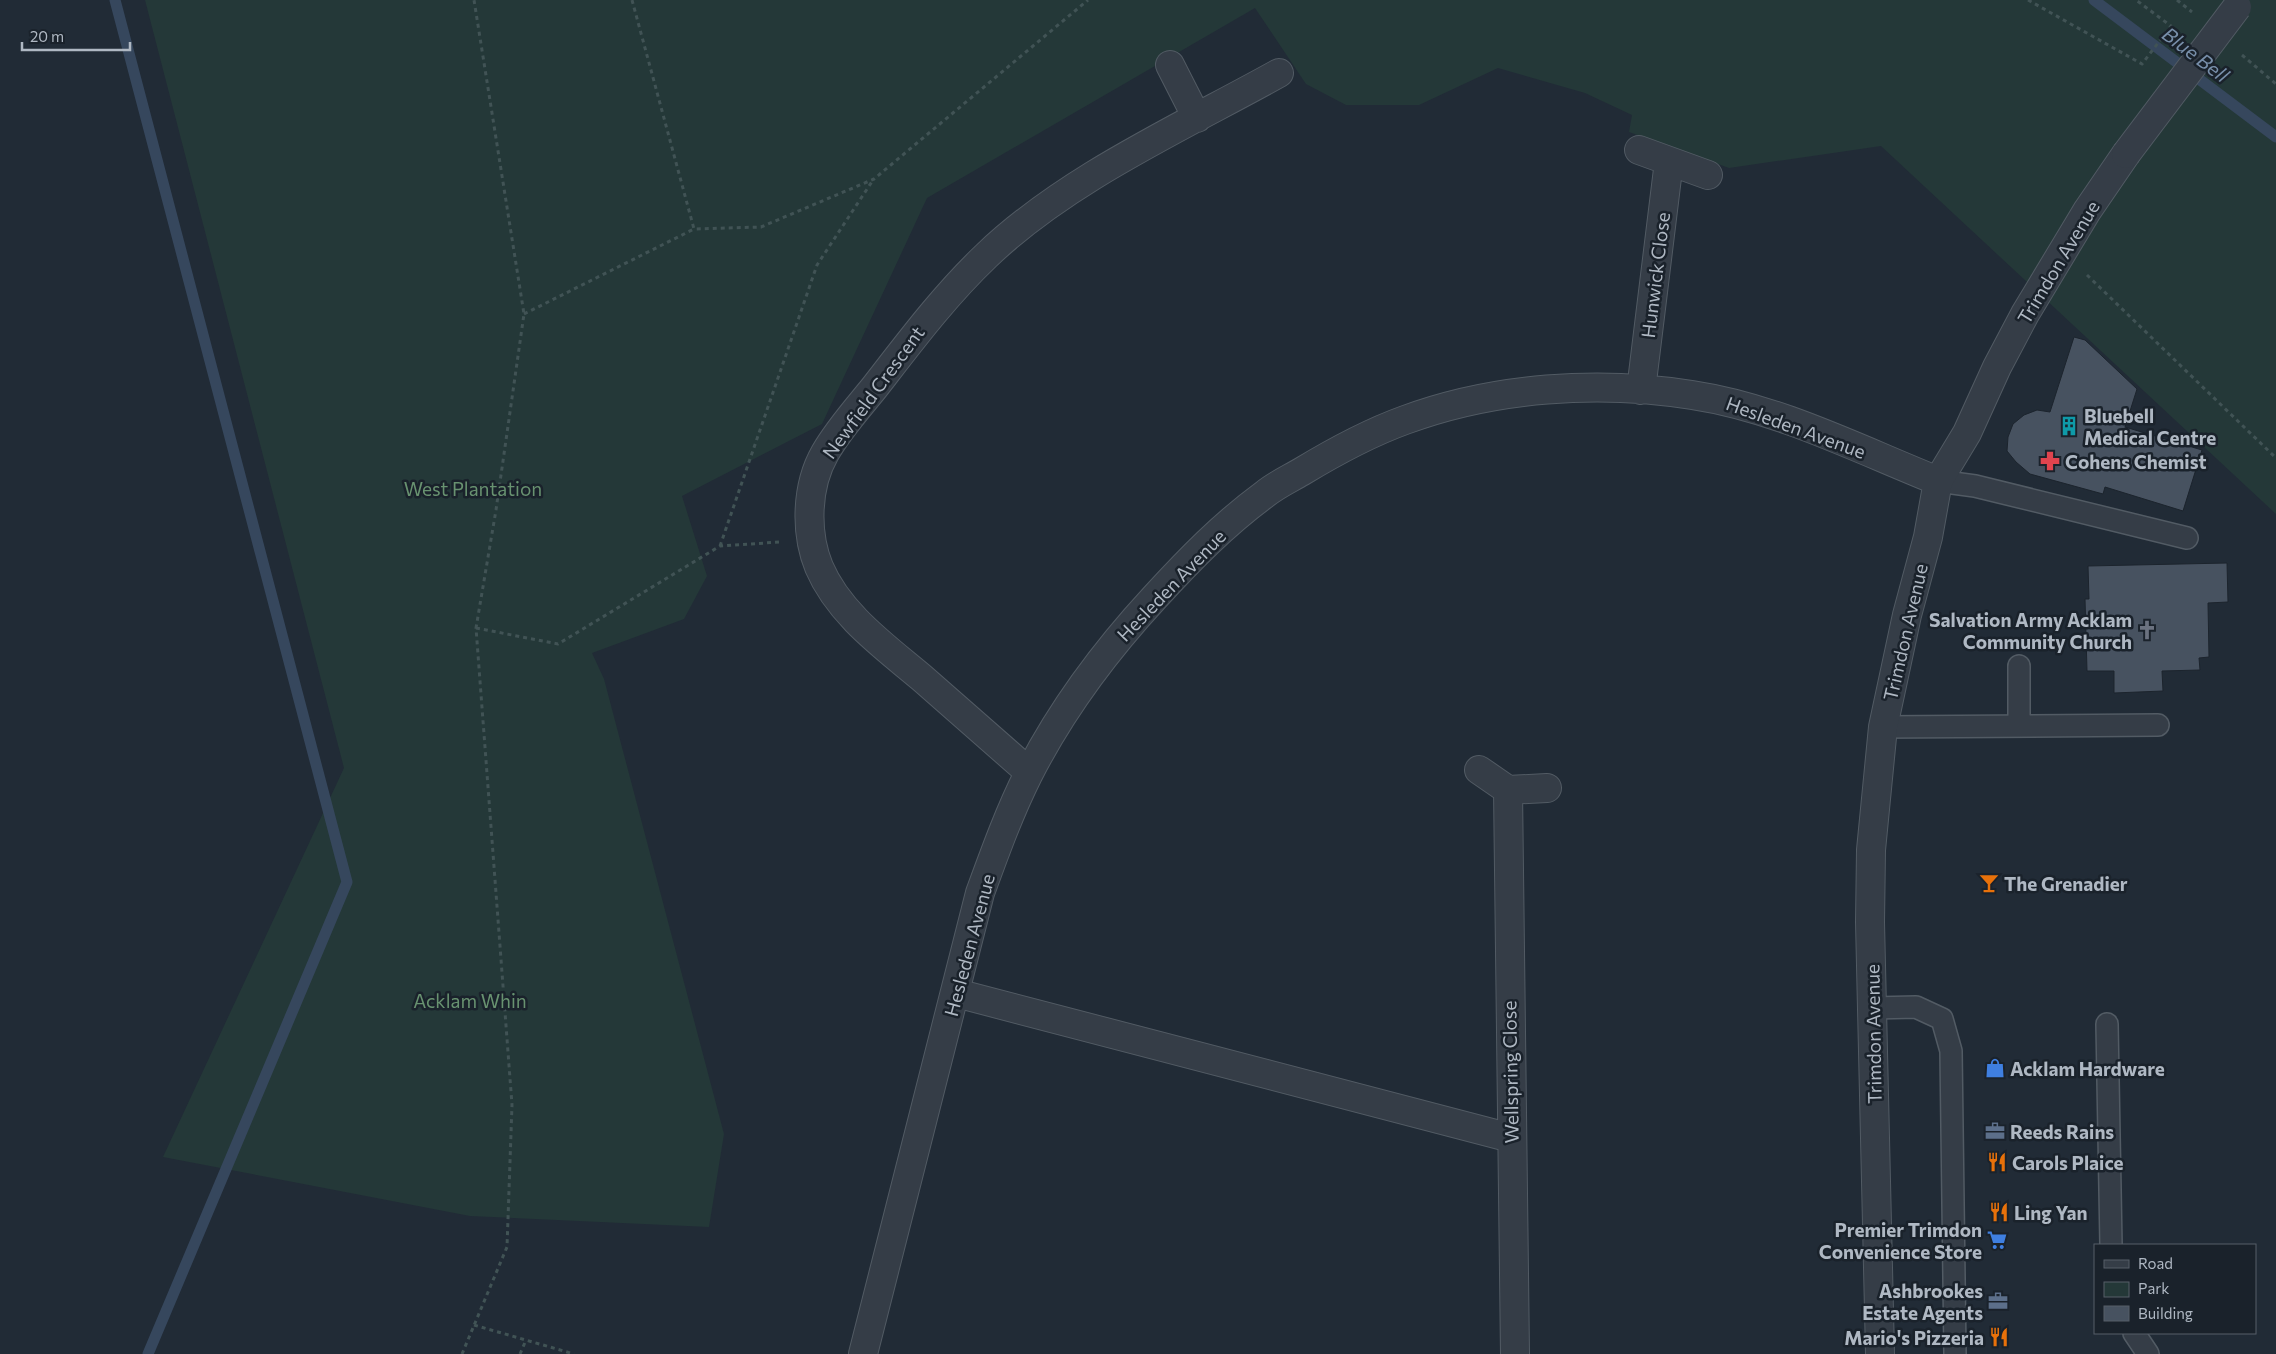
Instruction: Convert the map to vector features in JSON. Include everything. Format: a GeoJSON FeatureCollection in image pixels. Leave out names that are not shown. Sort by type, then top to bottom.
{"type":"FeatureCollection","features":[{"type":"Feature","properties":{"kind":"street","name":"Trimdon Avenue"},"geometry":{"type":"LineString","coordinates":[[1880,1354],[1872,1008],[1871,850],[1883,727],[1907,615],[1928,537],[1938,481],[1967,433],[1997,367],[2062,250],[2126,154],[2239,4]]}},
{"type":"Feature","properties":{"kind":"street"},"geometry":{"type":"LineString","coordinates":[[1170,65],[1197,118]]}},
{"type":"Feature","properties":{"kind":"street","name":"Newfield Crescent"},"geometry":{"type":"LineString","coordinates":[[1030,772],[858,623],[831,590],[819,568],[810,540],[813,484],[824,454],[933,312],[986,255],[1042,210],[1095,175],[1279,73]]}},
{"type":"Feature","properties":{"kind":"street"},"geometry":{"type":"LineString","coordinates":[[1639,150],[1708,175]]}},
{"type":"Feature","properties":{"kind":"street","name":"Hunwick Close"},"geometry":{"type":"LineString","coordinates":[[1641,390],[1669,161]]}},
{"type":"Feature","properties":{"kind":"street","name":"Hesleden Avenue"},"geometry":{"type":"LineString","coordinates":[[863,1354],[980,893],[1004,826],[1030,772],[1080,687],[1132,622],[1198,551],[1266,493],[1327,456],[1405,420],[1477,400],[1540,391],[1584,388],[1690,394],[1733,402],[1794,423],[1938,481]]}},
{"type":"Feature","properties":{"kind":"street"},"geometry":{"type":"LineString","coordinates":[[1479,770],[1508,790],[1547,788]]}},
{"type":"Feature","properties":{"kind":"street","name":"Wellspring Close"},"geometry":{"type":"LineString","coordinates":[[1508,790],[1511,1138],[1516,1354]]}},
{"type":"Feature","properties":{"kind":"street"},"geometry":{"type":"LineString","coordinates":[[956,993],[1511,1138]]}},
{"type":"Feature","properties":{"kind":"lane"},"geometry":{"type":"LineString","coordinates":[[1938,481],[1976,486],[2187,538]]}},
{"type":"Feature","properties":{"kind":"lane"},"geometry":{"type":"LineString","coordinates":[[2019,666],[2019,725]]}},
{"type":"Feature","properties":{"kind":"lane"},"geometry":{"type":"LineString","coordinates":[[1883,727],[2158,725]]}},
{"type":"Feature","properties":{"kind":"lane"},"geometry":{"type":"LineString","coordinates":[[1872,1008],[1916,1007],[1942,1019],[1951,1051],[1955,1354]]}},
{"type":"Feature","properties":{"kind":"lane"},"geometry":{"type":"LineString","coordinates":[[2107,1024],[2111,1244]]}},
{"type":"Feature","properties":{"kind":"lane"},"geometry":{"type":"LineString","coordinates":[[2135,1334],[2148,1354]]}},
{"type":"Feature","properties":{"kind":"path"},"geometry":{"type":"LineString","coordinates":[[462,1354],[507,1247],[512,1105],[476,628],[496,510],[524,314],[474,0]]}},
{"type":"Feature","properties":{"kind":"path"},"geometry":{"type":"LineString","coordinates":[[632,0],[694,228]]}},
{"type":"Feature","properties":{"kind":"path"},"geometry":{"type":"LineString","coordinates":[[720,546],[817,265],[874,179],[1088,0]]}},
{"type":"Feature","properties":{"kind":"path"},"geometry":{"type":"LineString","coordinates":[[2028,0],[2142,64],[2171,26],[2136,0]]}},
{"type":"Feature","properties":{"kind":"path"},"geometry":{"type":"LineString","coordinates":[[524,314],[694,228],[761,227],[874,179]]}},
{"type":"Feature","properties":{"kind":"path"},"geometry":{"type":"LineString","coordinates":[[2062,250],[2276,458]]}},
{"type":"Feature","properties":{"kind":"path"},"geometry":{"type":"LineString","coordinates":[[476,628],[558,644],[720,546],[810,540]]}},
{"type":"Feature","properties":{"kind":"path"},"geometry":{"type":"LineString","coordinates":[[474,1325],[574,1354]]}},
{"type":"Feature","properties":{"kind":"path"},"geometry":{"type":"LineString","coordinates":[[520,1354],[526,1340]]}},
{"type":"Feature","properties":{"kind":"green space"},"geometry":{"type":"Polygon","coordinates":[[[145,0],[2276,0],[2276,514],[1881,146],[1729,168],[1629,132],[1632,115],[1585,93],[1498,68],[1419,105],[1346,105],[1306,84],[1255,8],[927,198],[822,424],[682,496],[707,576],[684,619],[592,653],[604,679],[724,1134],[709,1227],[470,1216],[163,1157],[344,768],[145,0]]]}},
{"type":"Feature","properties":{"kind":"building","name":"Bluebell Medical Centre"},"geometry":{"type":"Polygon","coordinates":[[[2074,337],[2085,340],[2137,389],[2125,427],[2202,450],[2183,511],[2105,487],[2103,494],[2030,474],[2007,451],[2008,437],[2013,424],[2024,415],[2037,410],[2050,412],[2074,337]]]}},
{"type":"Feature","properties":{"kind":"building","name":"Salvation Army Acklam Community Church"},"geometry":{"type":"Polygon","coordinates":[[[2227,563],[2228,602],[2208,603],[2209,657],[2199,658],[2200,670],[2162,671],[2163,691],[2114,693],[2114,671],[2087,671],[2085,599],[2089,599],[2088,566],[2227,563]]]}},
{"type":"Feature","properties":{"kind":"waterway"},"geometry":{"type":"LineString","coordinates":[[115,0],[347,882],[148,1354]]}},
{"type":"Feature","properties":{"kind":"waterway","name":"Blue Bell"},"geometry":{"type":"LineString","coordinates":[[2094,0],[2276,137]]}},
{"type":"Feature","properties":{"kind":"place","name":"Bluebell Medical Centre"},"geometry":{"type":"Point","coordinates":[2069,426]}},
{"type":"Feature","properties":{"kind":"place","name":"Cohens Chemist"},"geometry":{"type":"Point","coordinates":[2050,461]}},
{"type":"Feature","properties":{"kind":"place","name":"Salvation Army Acklam Community Church"},"geometry":{"type":"Point","coordinates":[2147,630]}},
{"type":"Feature","properties":{"kind":"place","name":"The Grenadier"},"geometry":{"type":"Point","coordinates":[1989,883]}},
{"type":"Feature","properties":{"kind":"place","name":"Acklam Hardware"},"geometry":{"type":"Point","coordinates":[1995,1068]}},
{"type":"Feature","properties":{"kind":"place","name":"Reeds Rains"},"geometry":{"type":"Point","coordinates":[1995,1131]}},
{"type":"Feature","properties":{"kind":"place","name":"Carols Plaice"},"geometry":{"type":"Point","coordinates":[1997,1162]}},
{"type":"Feature","properties":{"kind":"place","name":"Ling Yan"},"geometry":{"type":"Point","coordinates":[1999,1212]}},
{"type":"Feature","properties":{"kind":"place","name":"Premier Trimdon Convenience Store"},"geometry":{"type":"Point","coordinates":[1997,1240]}},
{"type":"Feature","properties":{"kind":"place","name":"Ashbrookes Estate Agents"},"geometry":{"type":"Point","coordinates":[1998,1301]}},
{"type":"Feature","properties":{"kind":"place","name":"Mario's Pizzeria"},"geometry":{"type":"Point","coordinates":[1999,1337]}},
{"type":"Feature","properties":{"kind":"park label","name":"West Plantation"},"geometry":{"type":"Point","coordinates":[473,488]}},
{"type":"Feature","properties":{"kind":"park label","name":"Acklam Whin"},"geometry":{"type":"Point","coordinates":[470,1000]}}]}
